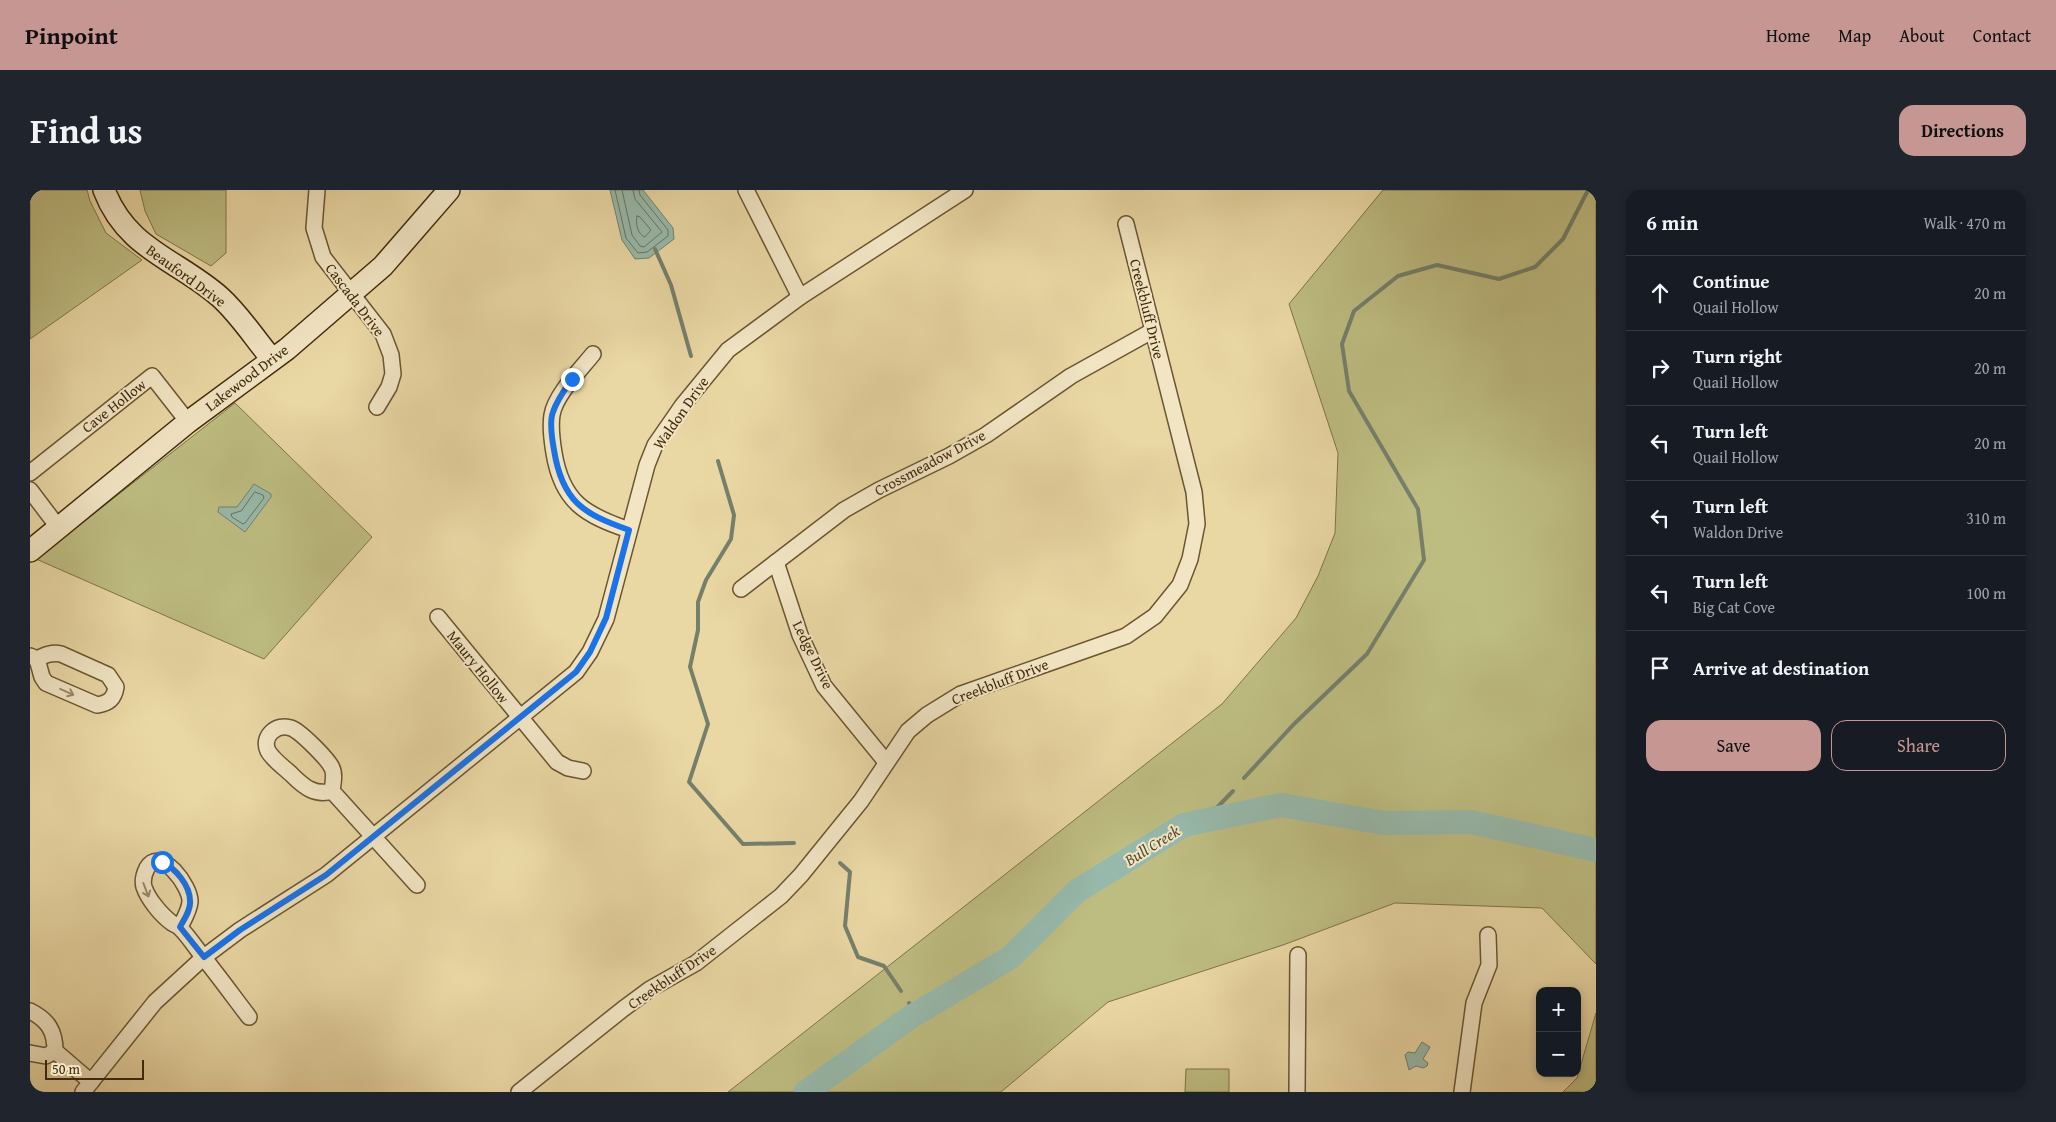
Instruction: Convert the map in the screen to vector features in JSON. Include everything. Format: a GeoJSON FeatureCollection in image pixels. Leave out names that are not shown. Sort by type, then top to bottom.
{"type":"FeatureCollection","features":[{"type":"Feature","properties":{"kind":"street","name":"Beauford Drive"},"geometry":{"type":"LineString","coordinates":[[104,190],[108,202],[125,227],[143,245],[220,297],[272,359]]}},
{"type":"Feature","properties":{"kind":"street","name":"Cascada Drive"},"geometry":{"type":"LineString","coordinates":[[317,190],[314,228],[323,257],[383,334],[391,355],[393,374],[389,387],[377,407]]}},
{"type":"Feature","properties":{"kind":"street","name":"Lakewood Drive"},"geometry":{"type":"LineString","coordinates":[[30,551],[188,422],[287,349],[383,266],[449,190]]}},
{"type":"Feature","properties":{"kind":"street"},"geometry":{"type":"LineString","coordinates":[[746,190],[800,297]]}},
{"type":"Feature","properties":{"kind":"street","name":"Waldon Drive"},"geometry":{"type":"LineString","coordinates":[[87,1087],[155,1002],[204,957],[240,930],[326,875],[518,717],[576,672],[590,652],[606,618],[647,465],[655,445],[682,406],[728,350],[800,297],[964,190]]}},
{"type":"Feature","properties":{"kind":"street","name":"Creekbluff Drive"},"geometry":{"type":"LineString","coordinates":[[519,1092],[623,1009],[650,990],[696,963],[780,896],[801,876],[861,801],[908,731],[942,704],[961,694],[1126,636],[1156,616],[1180,585],[1190,559],[1197,524],[1194,492],[1126,224]]}},
{"type":"Feature","properties":{"kind":"street","name":"Crossmeadow Drive"},"geometry":{"type":"LineString","coordinates":[[741,589],[844,510],[879,490],[950,456],[986,435],[1071,376],[1152,331]]}},
{"type":"Feature","properties":{"kind":"street"},"geometry":{"type":"LineString","coordinates":[[593,354],[572,379],[552,414],[552,440],[556,468],[564,488],[579,506],[599,519],[629,530]]}},
{"type":"Feature","properties":{"kind":"street","name":"Cave Hollow"},"geometry":{"type":"LineString","coordinates":[[30,473],[152,376],[188,422]]}},
{"type":"Feature","properties":{"kind":"street"},"geometry":{"type":"LineString","coordinates":[[30,490],[58,527]]}},
{"type":"Feature","properties":{"kind":"street","name":"Ledge Drive"},"geometry":{"type":"LineString","coordinates":[[776,562],[800,635],[824,686],[886,762]]}},
{"type":"Feature","properties":{"kind":"street","name":"Maury Hollow"},"geometry":{"type":"LineString","coordinates":[[438,617],[518,717],[557,762],[568,768],[583,771]]}},
{"type":"Feature","properties":{"kind":"street"},"geometry":{"type":"LineString","coordinates":[[55,652],[61,654],[108,675],[116,687],[115,693],[112,699],[106,703],[97,705],[46,683],[34,658],[55,652]]}},
{"type":"Feature","properties":{"kind":"street"},"geometry":{"type":"LineString","coordinates":[[332,790],[323,793],[305,788],[269,753],[266,744],[268,736],[274,729],[281,726],[292,728],[325,758],[332,768],[332,790],[417,885]]}},
{"type":"Feature","properties":{"kind":"street"},"geometry":{"type":"LineString","coordinates":[[180,927],[249,1017]]}},
{"type":"Feature","properties":{"kind":"street"},"geometry":{"type":"LineString","coordinates":[[1462,1092],[1474,1003],[1489,965],[1488,934]]}},
{"type":"Feature","properties":{"kind":"street"},"geometry":{"type":"LineString","coordinates":[[1297,1092],[1298,955]]}},
{"type":"Feature","properties":{"kind":"street"},"geometry":{"type":"LineString","coordinates":[[30,1011],[51,1028],[55,1038],[55,1051],[87,1087]]}},
{"type":"Feature","properties":{"kind":"street"},"geometry":{"type":"LineString","coordinates":[[30,1053],[46,1056],[55,1051]]}},
{"type":"Feature","properties":{"kind":"shaded area"},"geometry":{"type":"Polygon","coordinates":[[[30,190],[87,190],[90,201],[106,233],[142,260],[30,339],[30,190]]]}},
{"type":"Feature","properties":{"kind":"shaded area"},"geometry":{"type":"Polygon","coordinates":[[[140,190],[226,190],[226,253],[211,266],[156,234],[145,211],[140,190]]]}},
{"type":"Feature","properties":{"kind":"shaded area"},"geometry":{"type":"Polygon","coordinates":[[[1383,190],[1596,190],[1596,964],[1542,908],[1395,903],[1283,945],[1108,1002],[1001,1092],[728,1092],[1222,704],[1296,618],[1318,576],[1335,533],[1338,453],[1289,304],[1383,190]]]}},
{"type":"Feature","properties":{"kind":"shaded area"},"geometry":{"type":"Polygon","coordinates":[[[235,403],[372,537],[264,659],[36,559],[235,403]]]}},
{"type":"Feature","properties":{"kind":"shaded area"},"geometry":{"type":"Polygon","coordinates":[[[1596,1013],[1596,1092],[1563,1092],[1577,1077],[1581,1077],[1581,1064],[1596,1013]]]}},
{"type":"Feature","properties":{"kind":"shaded area"},"geometry":{"type":"Polygon","coordinates":[[[1186,1069],[1229,1069],[1229,1092],[1185,1092],[1186,1069]]]}},
{"type":"Feature","properties":{"kind":"water"},"geometry":{"type":"Polygon","coordinates":[[[610,190],[643,190],[673,228],[674,239],[649,258],[635,259],[622,240],[610,190]]]}},
{"type":"Feature","properties":{"kind":"water"},"geometry":{"type":"Polygon","coordinates":[[[254,484],[271,494],[271,497],[245,532],[218,512],[219,507],[237,507],[254,484]]]}},
{"type":"Feature","properties":{"kind":"water"},"geometry":{"type":"Polygon","coordinates":[[[1422,1042],[1430,1047],[1423,1059],[1428,1063],[1427,1066],[1423,1068],[1416,1066],[1409,1070],[1405,1055],[1408,1052],[1415,1053],[1422,1042]]]}},
{"type":"Feature","properties":{"kind":"waterway"},"geometry":{"type":"LineString","coordinates":[[1244,778],[1294,724],[1367,654],[1424,560],[1418,509],[1349,391],[1342,344],[1354,311],[1398,276],[1437,265],[1499,279],[1535,267],[1563,239],[1588,190]]}},
{"type":"Feature","properties":{"kind":"waterway"},"geometry":{"type":"LineString","coordinates":[[655,249],[671,285],[691,356]]}},
{"type":"Feature","properties":{"kind":"waterway"},"geometry":{"type":"LineString","coordinates":[[718,461],[734,515],[731,539],[706,580],[698,602],[698,630],[690,667],[708,724],[689,782],[743,844],[794,843]]}},
{"type":"Feature","properties":{"kind":"waterway"},"geometry":{"type":"LineString","coordinates":[[1205,820],[1233,791]]}},
{"type":"Feature","properties":{"kind":"waterway","name":"Bull Creek"},"geometry":{"type":"LineString","coordinates":[[806,1092],[909,1018],[1011,957],[1077,891],[1184,825],[1281,805],[1384,823],[1471,822],[1596,850]]}},
{"type":"Feature","properties":{"kind":"waterway"},"geometry":{"type":"LineString","coordinates":[[840,863],[850,872],[845,926],[858,957],[884,966],[901,991]]}},
{"type":"Feature","properties":{"kind":"waterway"},"geometry":{"type":"LineString","coordinates":[[909,1003],[917,1013]]}},
{"type":"Feature","properties":{"kind":"route"},"geometry":{"type":"LineString","coordinates":[[162,862],[169,865],[187,889],[190,900],[189,910],[180,927],[204,957],[240,930],[326,875],[518,717],[576,672],[590,652],[606,618],[629,530],[599,519],[579,506],[564,488],[556,468],[552,440],[552,414],[572,379]]}}]}
